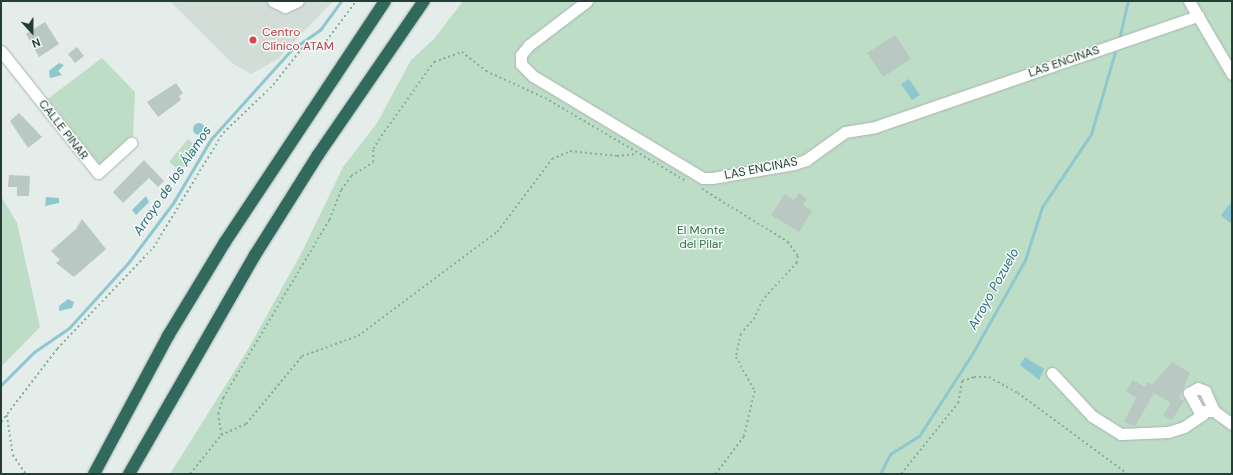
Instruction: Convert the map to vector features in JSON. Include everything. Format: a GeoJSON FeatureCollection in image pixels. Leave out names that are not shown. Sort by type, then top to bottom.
{"type":"FeatureCollection","features":[{"type":"Feature","properties":{"kind":"highway"},"geometry":{"type":"LineString","coordinates":[[94,474],[168,336],[225,242],[385,1]]}},
{"type":"Feature","properties":{"kind":"highway"},"geometry":{"type":"LineString","coordinates":[[128,474],[255,256],[318,155],[424,1]]}},
{"type":"Feature","properties":{"kind":"street"},"geometry":{"type":"LineString","coordinates":[[273,1],[285,7],[298,1]]}},
{"type":"Feature","properties":{"kind":"street","name":"LAS ENCINAS"},"geometry":{"type":"LineString","coordinates":[[587,1],[529,45],[521,55],[521,64],[533,76],[703,178],[712,178],[794,164],[806,160],[845,132],[875,127],[1198,16]]}},
{"type":"Feature","properties":{"kind":"street"},"geometry":{"type":"LineString","coordinates":[[1189,1],[1232,74]]}},
{"type":"Feature","properties":{"kind":"street","name":"CALLE PINAR"},"geometry":{"type":"LineString","coordinates":[[1,51],[98,173],[131,142]]}},
{"type":"Feature","properties":{"kind":"street"},"geometry":{"type":"LineString","coordinates":[[1052,373],[1092,416],[1121,434],[1168,432],[1184,427],[1209,413],[1232,424]]}},
{"type":"Feature","properties":{"kind":"path"},"geometry":{"type":"LineString","coordinates":[[1,422],[58,349],[153,248],[223,133],[273,85],[302,48],[320,49],[356,1]]}},
{"type":"Feature","properties":{"kind":"path"},"geometry":{"type":"LineString","coordinates":[[221,435],[218,414],[223,398],[329,220],[341,190],[351,176],[372,162],[373,149],[381,136],[434,62],[462,52],[486,72],[545,98],[637,154],[690,183]]}},
{"type":"Feature","properties":{"kind":"path"},"geometry":{"type":"LineString","coordinates":[[190,474],[221,435],[246,424],[302,356],[358,336],[497,232],[552,159],[570,151],[616,156],[637,154]]}},
{"type":"Feature","properties":{"kind":"path"},"geometry":{"type":"LineString","coordinates":[[696,186],[788,242],[798,256],[797,263],[763,300],[755,318],[741,334],[736,357],[756,391],[744,437],[716,474]]}},
{"type":"Feature","properties":{"kind":"path"},"geometry":{"type":"LineString","coordinates":[[901,474],[958,403],[962,381],[974,377],[989,377],[1018,393],[1128,474]]}},
{"type":"Feature","properties":{"kind":"path"},"geometry":{"type":"LineString","coordinates":[[7,415],[14,455],[26,474]]}},
{"type":"Feature","properties":{"kind":"shaded area","name":"Centro Clínico ATAM"},"geometry":{"type":"Polygon","coordinates":[[[170,1],[333,1],[278,59],[251,74],[232,63],[170,1]]]}},
{"type":"Feature","properties":{"kind":"green space","name":"El Monte del Pilar"},"geometry":{"type":"Polygon","coordinates":[[[463,1],[1232,1],[1232,474],[170,474],[247,351],[303,250],[343,167],[377,123],[411,60],[434,39],[463,1]]]}},
{"type":"Feature","properties":{"kind":"green space"},"geometry":{"type":"Polygon","coordinates":[[[102,58],[135,92],[133,136],[100,165],[45,101],[102,58]]]}},
{"type":"Feature","properties":{"kind":"green space"},"geometry":{"type":"Polygon","coordinates":[[[188,139],[199,148],[180,171],[169,162],[188,139]]]}},
{"type":"Feature","properties":{"kind":"green space"},"geometry":{"type":"Polygon","coordinates":[[[1,196],[17,223],[40,327],[1,367],[1,196]]]}},
{"type":"Feature","properties":{"kind":"water"},"geometry":{"type":"Polygon","coordinates":[[[59,63],[64,65],[58,71],[62,75],[50,78],[49,71],[59,63]]]}},
{"type":"Feature","properties":{"kind":"water"},"geometry":{"type":"Polygon","coordinates":[[[909,79],[920,95],[912,100],[901,84],[909,79]]]}},
{"type":"Feature","properties":{"kind":"water"},"geometry":{"type":"Polygon","coordinates":[[[199,123],[203,125],[205,129],[203,133],[199,135],[195,133],[193,129],[195,125],[199,123]]]}},
{"type":"Feature","properties":{"kind":"water"},"geometry":{"type":"Polygon","coordinates":[[[146,196],[149,202],[136,215],[132,210],[146,196]]]}},
{"type":"Feature","properties":{"kind":"water"},"geometry":{"type":"Polygon","coordinates":[[[46,197],[59,198],[59,203],[45,206],[46,197]]]}},
{"type":"Feature","properties":{"kind":"water"},"geometry":{"type":"Polygon","coordinates":[[[1232,201],[1232,220],[1230,223],[1221,215],[1232,201]]]}},
{"type":"Feature","properties":{"kind":"water"},"geometry":{"type":"Polygon","coordinates":[[[68,299],[74,302],[72,308],[59,311],[59,306],[68,299]]]}},
{"type":"Feature","properties":{"kind":"water"},"geometry":{"type":"Polygon","coordinates":[[[1025,357],[1044,369],[1039,380],[1020,365],[1025,357]]]}},
{"type":"Feature","properties":{"kind":"building"},"geometry":{"type":"Polygon","coordinates":[[[45,22],[59,44],[39,57],[26,34],[45,22]]]}},
{"type":"Feature","properties":{"kind":"building"},"geometry":{"type":"Polygon","coordinates":[[[895,35],[911,59],[883,77],[867,53],[895,35]]]}},
{"type":"Feature","properties":{"kind":"building"},"geometry":{"type":"Polygon","coordinates":[[[77,47],[84,56],[75,63],[68,54],[77,47]]]}},
{"type":"Feature","properties":{"kind":"building"},"geometry":{"type":"Polygon","coordinates":[[[176,83],[183,93],[179,96],[181,100],[158,117],[147,102],[176,83]]]}},
{"type":"Feature","properties":{"kind":"building"},"geometry":{"type":"Polygon","coordinates":[[[19,113],[42,137],[28,148],[10,121],[19,113]]]}},
{"type":"Feature","properties":{"kind":"building"},"geometry":{"type":"Polygon","coordinates":[[[144,160],[164,181],[158,187],[149,178],[123,203],[113,192],[144,160]]]}},
{"type":"Feature","properties":{"kind":"building"},"geometry":{"type":"Polygon","coordinates":[[[9,175],[30,176],[29,196],[17,196],[17,187],[8,187],[9,175]]]}},
{"type":"Feature","properties":{"kind":"building"},"geometry":{"type":"Polygon","coordinates":[[[799,193],[807,199],[803,205],[812,211],[799,232],[771,215],[785,194],[794,200],[799,193]]]}},
{"type":"Feature","properties":{"kind":"building"},"geometry":{"type":"Polygon","coordinates":[[[82,219],[106,249],[74,277],[56,263],[60,260],[51,251],[76,229],[82,219]]]}},
{"type":"Feature","properties":{"kind":"building"},"geometry":{"type":"Polygon","coordinates":[[[1172,362],[1190,373],[1179,398],[1184,401],[1172,420],[1163,415],[1171,403],[1154,393],[1135,426],[1124,422],[1136,398],[1126,391],[1133,380],[1145,387],[1148,382],[1152,385],[1172,362]]]}},
{"type":"Feature","properties":{"kind":"waterway","name":"Arroyo de los Álamos"},"geometry":{"type":"LineString","coordinates":[[1,385],[34,352],[69,328],[128,263],[173,203],[211,139],[291,50],[320,30],[341,1]]}},
{"type":"Feature","properties":{"kind":"waterway","name":"Arroyo Pozuelo"},"geometry":{"type":"LineString","coordinates":[[1120,35],[1128,1]]}},
{"type":"Feature","properties":{"kind":"waterway","name":"Arroyo Pozuelo"},"geometry":{"type":"LineString","coordinates":[[880,474],[890,454],[919,436],[972,354],[1025,260],[1042,207],[1091,134],[1115,52]]}},
{"type":"Feature","properties":{"kind":"place","name":"Centro Clínico ATAM"},"geometry":{"type":"Point","coordinates":[253,40]}}]}
